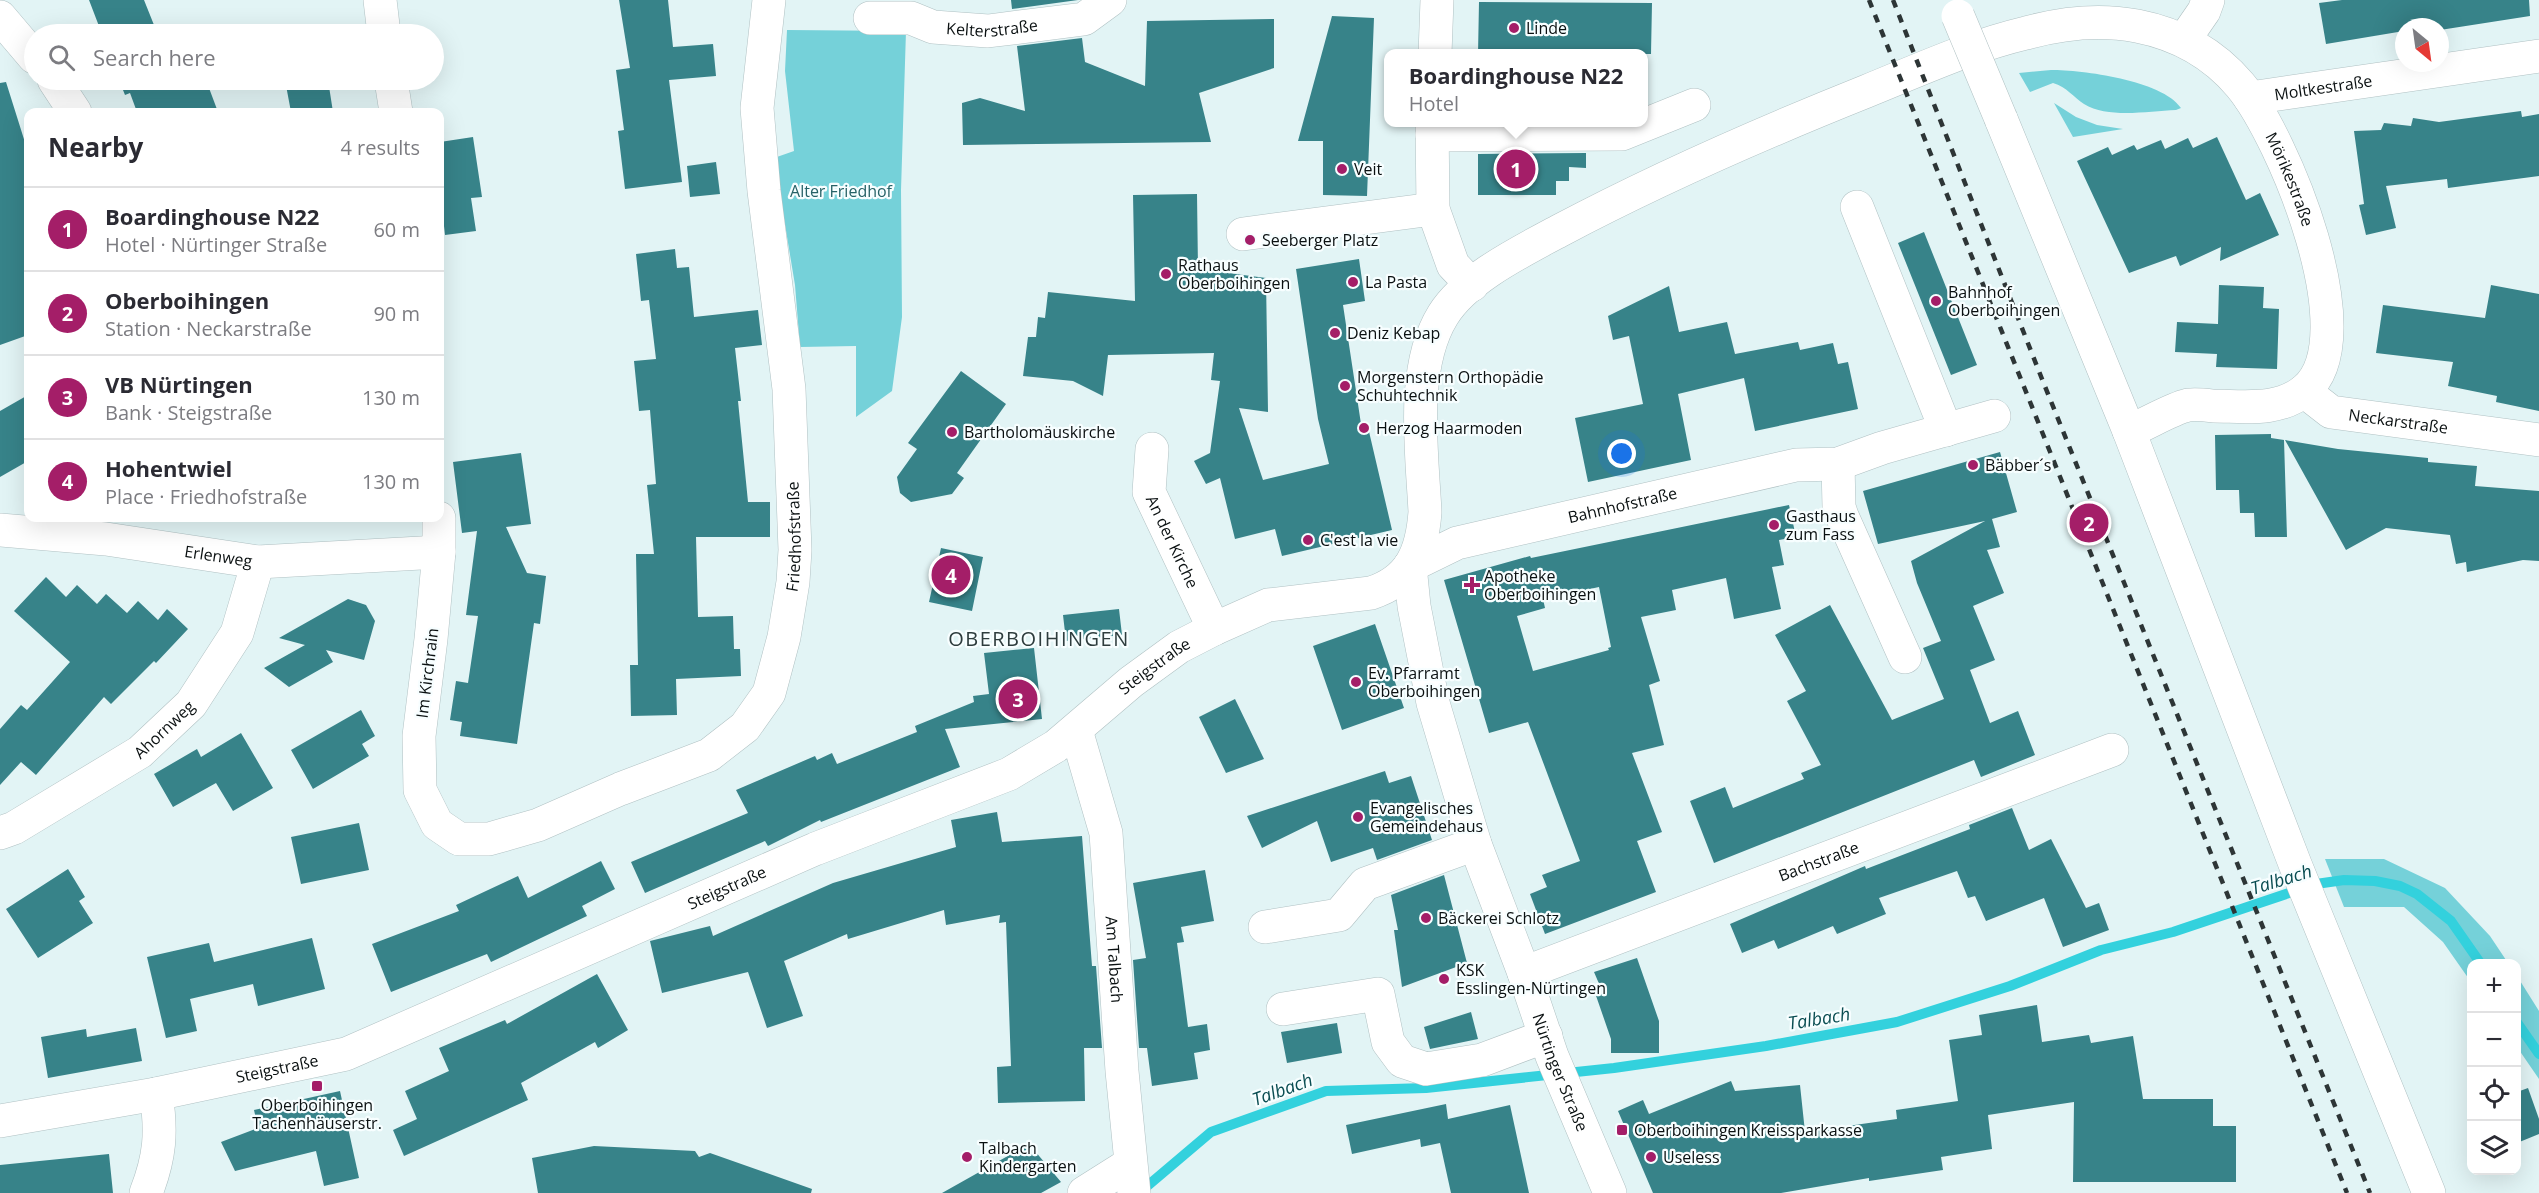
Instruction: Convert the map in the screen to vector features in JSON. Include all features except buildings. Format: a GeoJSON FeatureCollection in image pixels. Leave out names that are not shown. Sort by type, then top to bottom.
{"type":"FeatureCollection","features":[{"type":"Feature","properties":{"kind":"street"},"geometry":{"type":"LineString","coordinates":[[380,0],[383,24]]}},
{"type":"Feature","properties":{"kind":"street","name":"Friedhofstraße"},"geometry":{"type":"LineString","coordinates":[[437,824],[459,839],[489,839],[538,825],[620,789],[709,755],[745,727],[769,693],[784,637],[793,582],[795,550],[789,389],[764,191],[757,108],[769,0]]}},
{"type":"Feature","properties":{"kind":"street","name":"Kelterstraße"},"geometry":{"type":"LineString","coordinates":[[870,18],[911,18],[933,27],[988,31],[1084,19],[1110,0]]}},
{"type":"Feature","properties":{"kind":"street"},"geometry":{"type":"LineString","coordinates":[[1435,49],[1437,0]]}},
{"type":"Feature","properties":{"kind":"street"},"geometry":{"type":"LineString","coordinates":[[2184,40],[2208,0]]}},
{"type":"Feature","properties":{"kind":"street"},"geometry":{"type":"LineString","coordinates":[[1955,8],[2129,431],[2295,864],[2429,1193]]}},
{"type":"Feature","properties":{"kind":"street"},"geometry":{"type":"LineString","coordinates":[[0,17],[24,45]]}},
{"type":"Feature","properties":{"kind":"street","name":"Mörikestraße"},"geometry":{"type":"LineString","coordinates":[[1472,285],[1546,238],[1712,156],[1785,124],[1992,43],[2060,25],[2090,22],[2140,27],[2184,40],[2218,63],[2250,98],[2284,160],[2325,287],[2328,326],[2326,357],[2319,375],[2304,391]]}},
{"type":"Feature","properties":{"kind":"street","name":"Moltkestraße"},"geometry":{"type":"LineString","coordinates":[[2250,98],[2539,56]]}},
{"type":"Feature","properties":{"kind":"street"},"geometry":{"type":"LineString","coordinates":[[61,90],[72,108]]}},
{"type":"Feature","properties":{"kind":"street"},"geometry":{"type":"LineString","coordinates":[[393,90],[395,108]]}},
{"type":"Feature","properties":{"kind":"street"},"geometry":{"type":"LineString","coordinates":[[1648,124],[1694,105]]}},
{"type":"Feature","properties":{"kind":"street"},"geometry":{"type":"LineString","coordinates":[[1472,285],[1453,265],[1433,209],[1432,129],[1622,134],[1639,127]]}},
{"type":"Feature","properties":{"kind":"street"},"geometry":{"type":"LineString","coordinates":[[1857,207],[1946,430]]}},
{"type":"Feature","properties":{"kind":"street"},"geometry":{"type":"LineString","coordinates":[[1244,234],[1433,209]]}},
{"type":"Feature","properties":{"kind":"street","name":"Nürtinger Straße"},"geometry":{"type":"LineString","coordinates":[[1472,285],[1445,311],[1430,338],[1421,381],[1425,512],[1424,532],[1419,549],[1410,566],[1414,606],[1433,703],[1475,844],[1549,1046],[1611,1193]]}},
{"type":"Feature","properties":{"kind":"street"},"geometry":{"type":"LineString","coordinates":[[2129,431],[2188,405],[2261,407],[2281,403],[2304,391]]}},
{"type":"Feature","properties":{"kind":"street","name":"Neckarstraße"},"geometry":{"type":"LineString","coordinates":[[2304,391],[2331,412],[2539,440]]}},
{"type":"Feature","properties":{"kind":"street","name":"Bahnhofstraße"},"geometry":{"type":"LineString","coordinates":[[1410,566],[1445,547],[1468,540],[1796,465],[1838,464],[1882,448],[1994,416]]}},
{"type":"Feature","properties":{"kind":"street","name":"An der Kirche"},"geometry":{"type":"LineString","coordinates":[[1152,449],[1149,492],[1214,628]]}},
{"type":"Feature","properties":{"kind":"street"},"geometry":{"type":"LineString","coordinates":[[1838,464],[1839,507],[1842,516],[1905,657]]}},
{"type":"Feature","properties":{"kind":"street","name":"Im Kirchrain"},"geometry":{"type":"LineString","coordinates":[[437,824],[420,790],[419,736],[431,639],[439,552],[439,522]]}},
{"type":"Feature","properties":{"kind":"street","name":"Erlenweg"},"geometry":{"type":"LineString","coordinates":[[0,530],[106,539],[258,562],[439,552]]}},
{"type":"Feature","properties":{"kind":"street","name":"Ahornweg"},"geometry":{"type":"LineString","coordinates":[[0,833],[14,828],[140,752],[190,704],[237,633],[258,562]]}},
{"type":"Feature","properties":{"kind":"street","name":"Steigstraße"},"geometry":{"type":"LineString","coordinates":[[0,1121],[156,1094],[346,1054],[805,853],[1010,774],[1056,746],[1160,661],[1214,628],[1268,605],[1371,593],[1392,584],[1410,566]]}},
{"type":"Feature","properties":{"kind":"street","name":"Am Talbach"},"geometry":{"type":"LineString","coordinates":[[1076,730],[1106,833],[1132,1178]]}},
{"type":"Feature","properties":{"kind":"street","name":"Bachstraße"},"geometry":{"type":"LineString","coordinates":[[1524,973],[2112,750]]}},
{"type":"Feature","properties":{"kind":"street"},"geometry":{"type":"LineString","coordinates":[[1265,927],[1339,915],[1365,884],[1475,844]]}},
{"type":"Feature","properties":{"kind":"street"},"geometry":{"type":"LineString","coordinates":[[1283,1009],[1378,993],[1388,1042],[1401,1061],[1426,1069],[1549,1046]]}},
{"type":"Feature","properties":{"kind":"street"},"geometry":{"type":"LineString","coordinates":[[146,1193],[155,1171],[161,1125],[156,1094]]}},
{"type":"Feature","properties":{"kind":"street"},"geometry":{"type":"LineString","coordinates":[[1084,1193],[1132,1178]]}},
{"type":"Feature","properties":{"kind":"green space","name":"Alter Friedhof"},"geometry":{"type":"Polygon","coordinates":[[[787,30],[906,31],[901,190],[902,317],[892,391],[856,417],[856,346],[800,347],[795,285],[774,158],[794,151],[785,71],[787,30]]]}},
{"type":"Feature","properties":{"kind":"green space"},"geometry":{"type":"Polygon","coordinates":[[[2051,70],[2120,78],[2157,90],[2171,98],[2181,108],[2117,113],[2094,109],[2053,83],[2030,92],[2019,73],[2051,70]]]}},
{"type":"Feature","properties":{"kind":"green space"},"geometry":{"type":"Polygon","coordinates":[[[2054,103],[2076,117],[2097,125],[2123,129],[2073,137],[2054,103]]]}},
{"type":"Feature","properties":{"kind":"green space"},"geometry":{"type":"Polygon","coordinates":[[[2325,859],[2384,859],[2445,888],[2490,936],[2505,959],[2467,959],[2467,976],[2443,942],[2404,907],[2344,907],[2325,859]]]}},
{"type":"Feature","properties":{"kind":"green space"},"geometry":{"type":"Polygon","coordinates":[[[2521,982],[2539,1011],[2539,1079],[2521,1053],[2521,982]]]}},
{"type":"Feature","properties":{"kind":"waterway","name":"Talbach"},"geometry":{"type":"LineString","coordinates":[[1139,1193],[1211,1132],[1326,1091],[1426,1088],[1614,1068],[1766,1046],[1897,1022],[2010,986],[2101,950],[2173,932],[2316,884],[2344,880],[2375,881],[2400,886],[2417,894],[2451,921],[2478,959]]}},
{"type":"Feature","properties":{"kind":"waterway","name":"Talbach"},"geometry":{"type":"LineString","coordinates":[[2521,1028],[2539,1054]]}},
{"type":"Feature","properties":{"kind":"railway"},"geometry":{"type":"LineString","coordinates":[[1869,0],[2347,1193]]}},
{"type":"Feature","properties":{"kind":"railway"},"geometry":{"type":"LineString","coordinates":[[1893,0],[2042,379],[2370,1193]]}},
{"type":"Feature","properties":{"kind":"place","name":"Linde"},"geometry":{"type":"Point","coordinates":[1514,28]}},
{"type":"Feature","properties":{"kind":"place","name":"Veit"},"geometry":{"type":"Point","coordinates":[1342,169]}},
{"type":"Feature","properties":{"kind":"place","name":"Boardinghouse N22"},"geometry":{"type":"Point","coordinates":[1516,169]}},
{"type":"Feature","properties":{"kind":"place","name":"Seeberger Platz"},"geometry":{"type":"Point","coordinates":[1250,240]}},
{"type":"Feature","properties":{"kind":"place","name":"Rathaus Oberboihingen"},"geometry":{"type":"Point","coordinates":[1166,274]}},
{"type":"Feature","properties":{"kind":"place","name":"La Pasta"},"geometry":{"type":"Point","coordinates":[1353,282]}},
{"type":"Feature","properties":{"kind":"place","name":"Bahnhof Oberboihingen"},"geometry":{"type":"Point","coordinates":[1936,301]}},
{"type":"Feature","properties":{"kind":"place","name":"Deniz Kebap"},"geometry":{"type":"Point","coordinates":[1335,333]}},
{"type":"Feature","properties":{"kind":"place","name":"Morgenstern Orthopädie Schuhtechnik"},"geometry":{"type":"Point","coordinates":[1345,386]}},
{"type":"Feature","properties":{"kind":"place","name":"Herzog Haarmoden"},"geometry":{"type":"Point","coordinates":[1364,428]}},
{"type":"Feature","properties":{"kind":"place","name":"Bartholomäuskirche"},"geometry":{"type":"Point","coordinates":[952,432]}},
{"type":"Feature","properties":{"kind":"place","name":"Bäbber´s"},"geometry":{"type":"Point","coordinates":[1973,465]}},
{"type":"Feature","properties":{"kind":"place","name":"Oberboihingen"},"geometry":{"type":"Point","coordinates":[2089,523]}},
{"type":"Feature","properties":{"kind":"place","name":"Gasthaus zum Fass"},"geometry":{"type":"Point","coordinates":[1774,525]}},
{"type":"Feature","properties":{"kind":"place","name":"C'est la vie"},"geometry":{"type":"Point","coordinates":[1308,540]}},
{"type":"Feature","properties":{"kind":"place","name":"Hohentwiel"},"geometry":{"type":"Point","coordinates":[951,575]}},
{"type":"Feature","properties":{"kind":"place","name":"Apotheke Oberboihingen"},"geometry":{"type":"Point","coordinates":[1472,585]}},
{"type":"Feature","properties":{"kind":"place","name":"Ev. Pfarramt Oberboihingen"},"geometry":{"type":"Point","coordinates":[1356,682]}},
{"type":"Feature","properties":{"kind":"place","name":"VB Nürtingen"},"geometry":{"type":"Point","coordinates":[1018,699]}},
{"type":"Feature","properties":{"kind":"place","name":"Evangelisches Gemeindehaus"},"geometry":{"type":"Point","coordinates":[1358,817]}},
{"type":"Feature","properties":{"kind":"place","name":"Bäckerei Schlotz"},"geometry":{"type":"Point","coordinates":[1426,918]}},
{"type":"Feature","properties":{"kind":"place","name":"KSK Esslingen-Nürtingen"},"geometry":{"type":"Point","coordinates":[1444,979]}},
{"type":"Feature","properties":{"kind":"place","name":"Oberboihingen Tachenhäuserstr."},"geometry":{"type":"Point","coordinates":[317,1086]}},
{"type":"Feature","properties":{"kind":"place","name":"Oberboihingen Kreissparkasse"},"geometry":{"type":"Point","coordinates":[1622,1130]}},
{"type":"Feature","properties":{"kind":"place","name":"Talbach Kindergarten"},"geometry":{"type":"Point","coordinates":[967,1157]}},
{"type":"Feature","properties":{"kind":"place","name":"Useless"},"geometry":{"type":"Point","coordinates":[1651,1157]}},
{"type":"Feature","properties":{"kind":"district","name":"OBERBOIHINGEN"},"geometry":{"type":"Point","coordinates":[1039,638]}}]}
